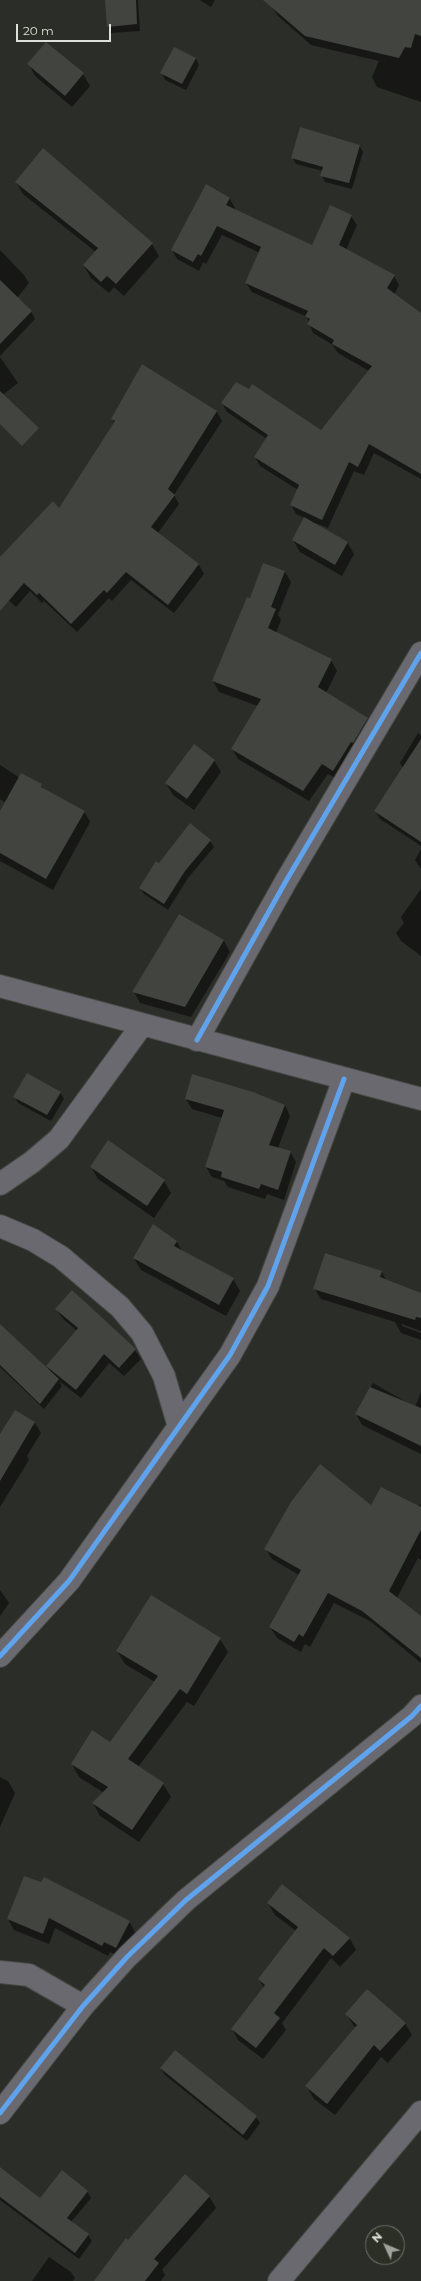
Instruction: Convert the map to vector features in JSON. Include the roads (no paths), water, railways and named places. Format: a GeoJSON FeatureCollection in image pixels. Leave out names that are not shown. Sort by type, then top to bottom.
{"type":"FeatureCollection","features":[{"type":"Feature","properties":{"kind":"street"},"geometry":{"type":"LineString","coordinates":[[197,1040],[286,880],[421,653]]}},
{"type":"Feature","properties":{"kind":"street"},"geometry":{"type":"LineString","coordinates":[[0,986],[421,1099]]}},
{"type":"Feature","properties":{"kind":"street"},"geometry":{"type":"LineString","coordinates":[[0,1184],[32,1162],[59,1139],[142,1025]]}},
{"type":"Feature","properties":{"kind":"street"},"geometry":{"type":"LineString","coordinates":[[0,1656],[69,1580],[230,1355],[268,1286],[344,1079]]}},
{"type":"Feature","properties":{"kind":"street"},"geometry":{"type":"LineString","coordinates":[[0,1226],[33,1240],[61,1257],[120,1307],[142,1333],[164,1376],[179,1427]]}},
{"type":"Feature","properties":{"kind":"street"},"geometry":{"type":"LineString","coordinates":[[0,2113],[83,2006],[127,1957],[186,1900],[412,1716],[421,1706]]}},
{"type":"Feature","properties":{"kind":"street"},"geometry":{"type":"LineString","coordinates":[[0,1972],[29,1975],[83,2006]]}},
{"type":"Feature","properties":{"kind":"street"},"geometry":{"type":"LineString","coordinates":[[279,2281],[421,2112]]}}]}
